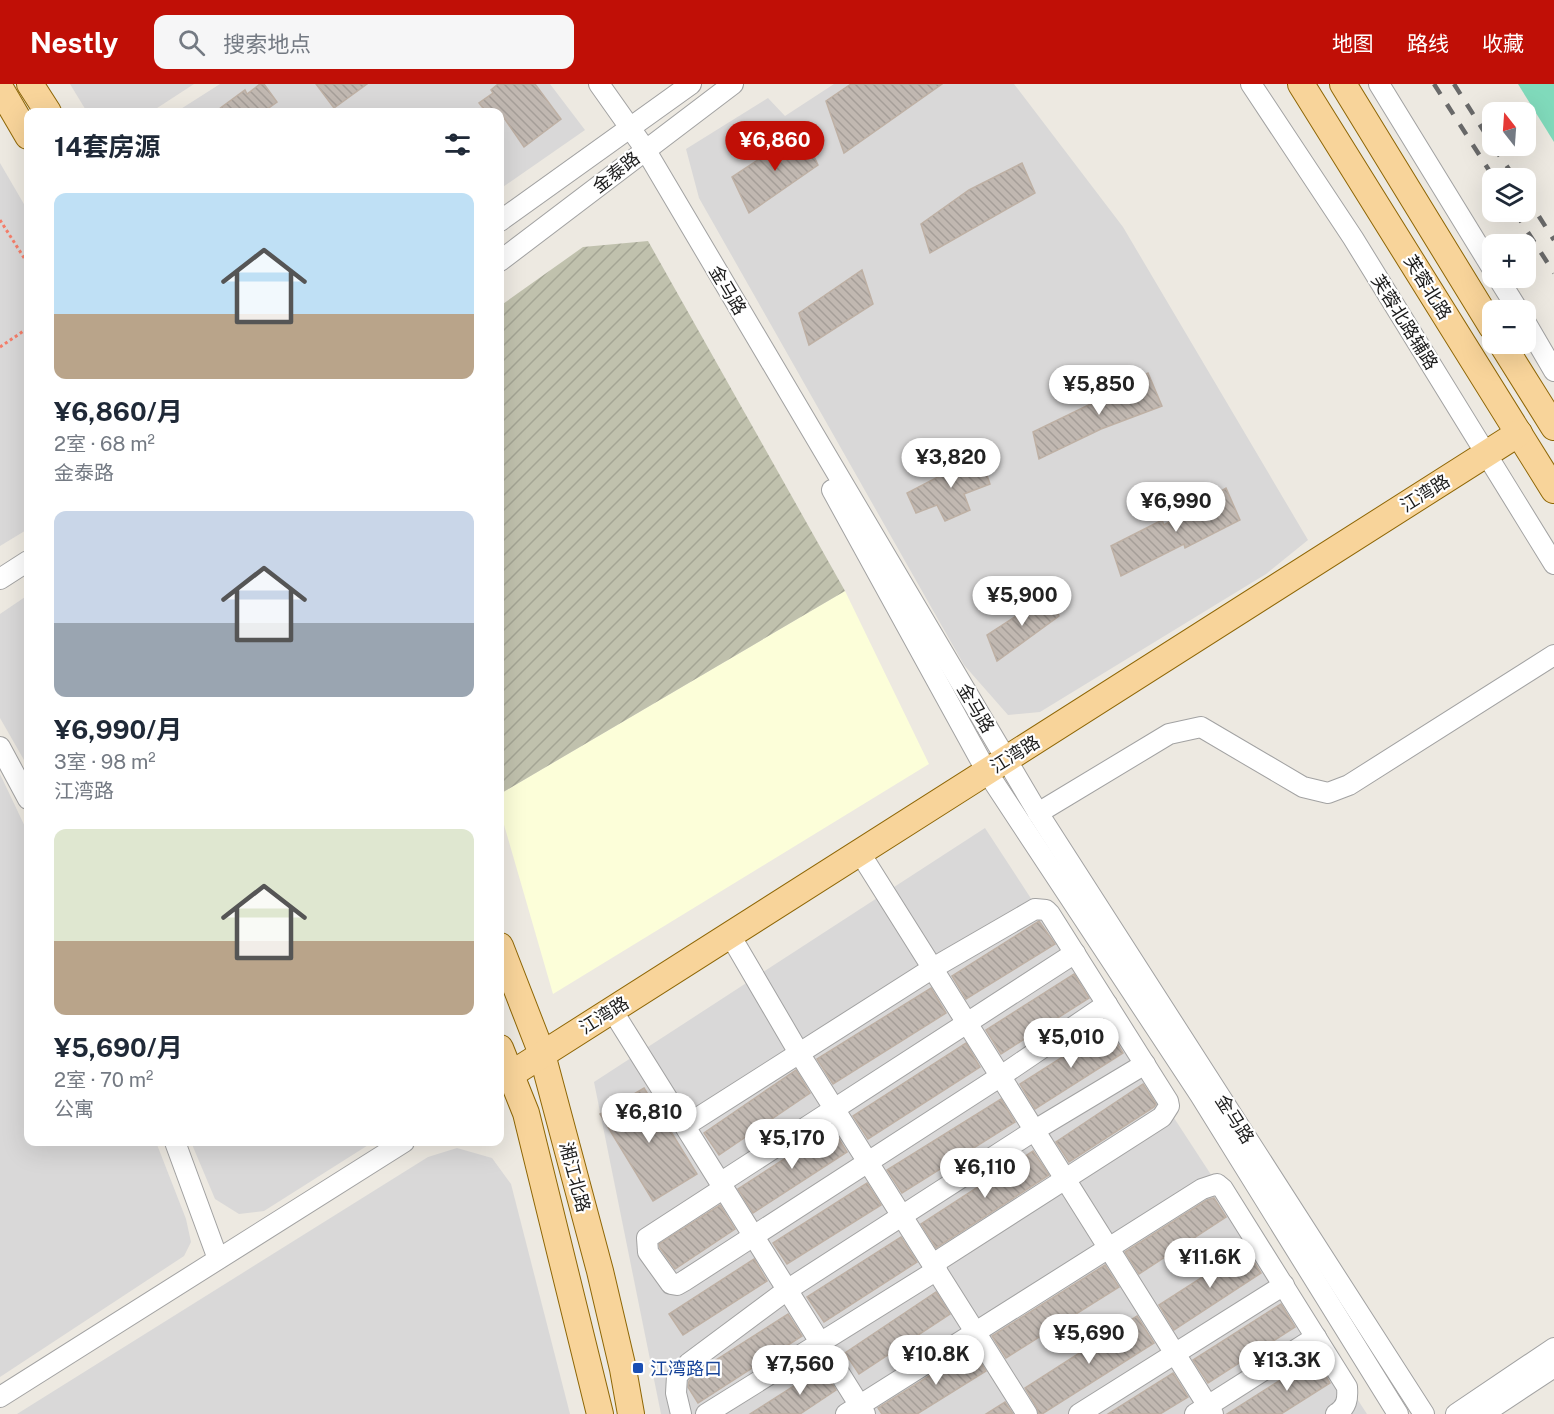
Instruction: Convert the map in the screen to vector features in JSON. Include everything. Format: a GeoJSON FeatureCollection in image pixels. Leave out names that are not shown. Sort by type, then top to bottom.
{"type":"FeatureCollection","features":[{"type":"Feature","properties":{"kind":"main road"},"geometry":{"type":"LineString","coordinates":[[30,84],[45,108]]}},
{"type":"Feature","properties":{"kind":"main road","name":"芙蓉北路"},"geometry":{"type":"LineString","coordinates":[[1301,84],[1554,490]]}},
{"type":"Feature","properties":{"kind":"main road","name":"芙蓉北路"},"geometry":{"type":"LineString","coordinates":[[1344,84],[1482,311]]}},
{"type":"Feature","properties":{"kind":"main road"},"geometry":{"type":"LineString","coordinates":[[0,88],[24,129]]}},
{"type":"Feature","properties":{"kind":"main road"},"geometry":{"type":"LineString","coordinates":[[1508,354],[1554,427]]}},
{"type":"Feature","properties":{"kind":"main road","name":"江湾路"},"geometry":{"type":"LineString","coordinates":[[505,1078],[1519,433]]}},
{"type":"Feature","properties":{"kind":"main road","name":"湘江北路"},"geometry":{"type":"LineString","coordinates":[[504,956],[542,1054],[600,1271],[631,1414]]}},
{"type":"Feature","properties":{"kind":"main road","name":"湘江北路"},"geometry":{"type":"LineString","coordinates":[[505,1078],[526,1113],[600,1414]]}},
{"type":"Feature","properties":{"kind":"street","name":"金马路"},"geometry":{"type":"LineString","coordinates":[[584,84],[640,153],[996,766],[1398,1414]]}},
{"type":"Feature","properties":{"kind":"street","name":"金马路"},"geometry":{"type":"LineString","coordinates":[[599,84],[624,131]]}},
{"type":"Feature","properties":{"kind":"street"},"geometry":{"type":"LineString","coordinates":[[504,218],[691,84]]}},
{"type":"Feature","properties":{"kind":"street","name":"金泰路"},"geometry":{"type":"LineString","coordinates":[[504,258],[733,84]]}},
{"type":"Feature","properties":{"kind":"street","name":"芙蓉北路辅路"},"geometry":{"type":"LineString","coordinates":[[1251,84],[1353,238],[1554,564]]}},
{"type":"Feature","properties":{"kind":"street"},"geometry":{"type":"LineString","coordinates":[[1379,84],[1482,252]]}},
{"type":"Feature","properties":{"kind":"street"},"geometry":{"type":"LineString","coordinates":[[1536,340],[1554,371]]}},
{"type":"Feature","properties":{"kind":"street"},"geometry":{"type":"LineString","coordinates":[[0,579],[24,564]]}},
{"type":"Feature","properties":{"kind":"street"},"geometry":{"type":"LineString","coordinates":[[1038,813],[1169,734],[1201,727],[1303,787],[1328,794],[1349,785],[1554,655]]}},
{"type":"Feature","properties":{"kind":"street"},"geometry":{"type":"LineString","coordinates":[[0,747],[24,792]]}},
{"type":"Feature","properties":{"kind":"street","name":"金马路"},"geometry":{"type":"LineString","coordinates":[[996,766],[1038,813],[1424,1414]]}},
{"type":"Feature","properties":{"kind":"street"},"geometry":{"type":"LineString","coordinates":[[861,853],[1175,1354],[1205,1411],[1316,1337]]}},
{"type":"Feature","properties":{"kind":"street"},"geometry":{"type":"LineString","coordinates":[[685,1126],[933,968],[1040,908],[1050,914],[1168,1101],[1167,1112],[1162,1117],[820,1343],[706,1414]]}},
{"type":"Feature","properties":{"kind":"street"},"geometry":{"type":"LineString","coordinates":[[730,935],[800,1053],[1028,1414]]}},
{"type":"Feature","properties":{"kind":"street"},"geometry":{"type":"LineString","coordinates":[[1075,953],[835,1108],[722,1185],[647,1238],[648,1252],[668,1281],[677,1285],[1107,1005]]}},
{"type":"Feature","properties":{"kind":"street"},"geometry":{"type":"LineString","coordinates":[[612,1010],[820,1343],[857,1411],[976,1332],[1202,1189],[1217,1184],[1223,1189],[1347,1387],[1348,1399],[1344,1407],[1336,1414]]}},
{"type":"Feature","properties":{"kind":"street"},"geometry":{"type":"LineString","coordinates":[[681,1414],[676,1393],[677,1376],[689,1363],[787,1290],[1035,1130],[1145,1064]]}},
{"type":"Feature","properties":{"kind":"street"},"geometry":{"type":"LineString","coordinates":[[176,1146],[218,1259]]}},
{"type":"Feature","properties":{"kind":"street"},"geometry":{"type":"LineString","coordinates":[[0,1397],[398,1146]]}},
{"type":"Feature","properties":{"kind":"street"},"geometry":{"type":"LineString","coordinates":[[1079,1414],[1284,1285]]}},
{"type":"Feature","properties":{"kind":"street"},"geometry":{"type":"LineString","coordinates":[[1456,1414],[1554,1348]]}},
{"type":"Feature","properties":{"kind":"street"},"geometry":{"type":"LineString","coordinates":[[1483,1414],[1554,1367]]}},
{"type":"Feature","properties":{"kind":"path"},"geometry":{"type":"LineString","coordinates":[[0,220],[24,258]]}},
{"type":"Feature","properties":{"kind":"path"},"geometry":{"type":"LineString","coordinates":[[0,346],[24,330]]}},
{"type":"Feature","properties":{"kind":"shaded area"},"geometry":{"type":"Polygon","coordinates":[[[70,84],[194,84],[157,108],[85,108],[70,84]]]}},
{"type":"Feature","properties":{"kind":"shaded area"},"geometry":{"type":"Polygon","coordinates":[[[220,84],[550,84],[585,130],[504,186],[504,108],[182,108],[220,84]]]}},
{"type":"Feature","properties":{"kind":"shaded area"},"geometry":{"type":"Polygon","coordinates":[[[834,84],[1014,84],[1123,227],[1308,540],[1266,574],[1040,712],[1008,715],[964,665],[699,198],[686,149],[768,98],[785,116],[834,84]]]}},
{"type":"Feature","properties":{"kind":"shaded area"},"geometry":{"type":"Polygon","coordinates":[[[0,163],[24,204],[24,531],[0,546],[0,163]]]}},
{"type":"Feature","properties":{"kind":"shaded area"},"geometry":{"type":"Polygon","coordinates":[[[648,241],[845,591],[504,792],[504,303],[583,247],[648,241]]]}},
{"type":"Feature","properties":{"kind":"shaded area"},"geometry":{"type":"Polygon","coordinates":[[[845,591],[929,764],[553,994],[504,825],[504,792],[845,591]]]}},
{"type":"Feature","properties":{"kind":"shaded area"},"geometry":{"type":"Polygon","coordinates":[[[24,598],[24,760],[0,718],[0,614],[24,598]]]}},
{"type":"Feature","properties":{"kind":"shaded area"},"geometry":{"type":"Polygon","coordinates":[[[0,774],[24,825],[24,1146],[158,1146],[186,1219],[191,1242],[184,1256],[0,1377],[0,774]]]}},
{"type":"Feature","properties":{"kind":"shaded area"},"geometry":{"type":"Polygon","coordinates":[[[985,828],[1367,1414],[661,1414],[594,1082],[985,828]]]}},
{"type":"Feature","properties":{"kind":"shaded area"},"geometry":{"type":"Polygon","coordinates":[[[193,1146],[367,1146],[264,1211],[239,1214],[215,1199],[193,1146]]]}},
{"type":"Feature","properties":{"kind":"shaded area"},"geometry":{"type":"Polygon","coordinates":[[[457,1148],[492,1158],[511,1184],[570,1414],[17,1414],[428,1157],[457,1148]]]}},
{"type":"Feature","properties":{"kind":"green space"},"geometry":{"type":"Polygon","coordinates":[[[1518,84],[1554,84],[1554,142],[1536,113],[1536,102],[1529,102],[1518,84]]]}},
{"type":"Feature","properties":{"kind":"building"},"geometry":{"type":"Polygon","coordinates":[[[260,84],[264,84],[277,102],[269,108],[220,108],[245,90],[247,94],[260,84]]]}},
{"type":"Feature","properties":{"kind":"building"},"geometry":{"type":"Polygon","coordinates":[[[316,84],[367,84],[334,108],[316,84]]]}},
{"type":"Feature","properties":{"kind":"building"},"geometry":{"type":"Polygon","coordinates":[[[498,84],[535,84],[561,119],[524,147],[504,118],[504,108],[483,108],[479,103],[493,93],[491,90],[498,84]]]}},
{"type":"Feature","properties":{"kind":"building"},"geometry":{"type":"Polygon","coordinates":[[[851,84],[942,84],[844,153],[826,101],[851,84]]]}},
{"type":"Feature","properties":{"kind":"building"},"geometry":{"type":"Polygon","coordinates":[[[802,131],[818,165],[749,213],[732,177],[802,131]]]}},
{"type":"Feature","properties":{"kind":"building"},"geometry":{"type":"Polygon","coordinates":[[[1022,163],[1035,193],[930,253],[921,224],[969,190],[1022,163]]]}},
{"type":"Feature","properties":{"kind":"building"},"geometry":{"type":"Polygon","coordinates":[[[862,270],[873,304],[809,345],[799,313],[862,270]]]}},
{"type":"Feature","properties":{"kind":"building"},"geometry":{"type":"Polygon","coordinates":[[[1148,373],[1162,406],[1101,429],[1039,459],[1033,432],[1148,373]]]}},
{"type":"Feature","properties":{"kind":"building"},"geometry":{"type":"Polygon","coordinates":[[[980,455],[990,484],[964,494],[970,510],[945,521],[937,505],[916,513],[907,493],[980,455]]]}},
{"type":"Feature","properties":{"kind":"building"},"geometry":{"type":"Polygon","coordinates":[[[1226,488],[1240,520],[1185,548],[1184,544],[1121,576],[1111,546],[1162,520],[1164,525],[1226,488]]]}},
{"type":"Feature","properties":{"kind":"building"},"geometry":{"type":"Polygon","coordinates":[[[1050,594],[1059,616],[997,661],[987,635],[1050,594]]]}},
{"type":"Feature","properties":{"kind":"building"},"geometry":{"type":"Polygon","coordinates":[[[1039,921],[1055,944],[966,999],[952,976],[1039,921]]]}},
{"type":"Feature","properties":{"kind":"building"},"geometry":{"type":"Polygon","coordinates":[[[1074,974],[1089,998],[1001,1054],[986,1030],[1074,974]]]}},
{"type":"Feature","properties":{"kind":"building"},"geometry":{"type":"Polygon","coordinates":[[[931,988],[946,1013],[833,1084],[817,1059],[931,988]]]}},
{"type":"Feature","properties":{"kind":"building"},"geometry":{"type":"Polygon","coordinates":[[[1108,1028],[1123,1053],[1035,1109],[1020,1084],[1108,1028]]]}},
{"type":"Feature","properties":{"kind":"building"},"geometry":{"type":"Polygon","coordinates":[[[966,1043],[980,1067],[868,1139],[853,1116],[966,1043]]]}},
{"type":"Feature","properties":{"kind":"building"},"geometry":{"type":"Polygon","coordinates":[[[796,1070],[810,1093],[719,1155],[704,1133],[796,1070]]]}},
{"type":"Feature","properties":{"kind":"building"},"geometry":{"type":"Polygon","coordinates":[[[1143,1084],[1156,1104],[1154,1107],[1069,1162],[1056,1142],[1143,1084]]]}},
{"type":"Feature","properties":{"kind":"building"},"geometry":{"type":"Polygon","coordinates":[[[644,1088],[697,1174],[653,1201],[600,1114],[644,1088]]]}},
{"type":"Feature","properties":{"kind":"building"},"geometry":{"type":"Polygon","coordinates":[[[1001,1099],[1015,1122],[902,1193],[887,1170],[1001,1099]]]}},
{"type":"Feature","properties":{"kind":"building"},"geometry":{"type":"Polygon","coordinates":[[[832,1128],[847,1152],[753,1213],[738,1189],[832,1128]]]}},
{"type":"Feature","properties":{"kind":"building"},"geometry":{"type":"Polygon","coordinates":[[[1033,1151],[1049,1175],[936,1248],[921,1224],[1033,1151]]]}},
{"type":"Feature","properties":{"kind":"building"},"geometry":{"type":"Polygon","coordinates":[[[867,1183],[881,1205],[787,1264],[773,1243],[867,1183]]]}},
{"type":"Feature","properties":{"kind":"building"},"geometry":{"type":"Polygon","coordinates":[[[1214,1198],[1226,1217],[1139,1274],[1125,1252],[1207,1200],[1214,1198]]]}},
{"type":"Feature","properties":{"kind":"building"},"geometry":{"type":"Polygon","coordinates":[[[720,1205],[735,1229],[675,1269],[659,1244],[720,1205]]]}},
{"type":"Feature","properties":{"kind":"building"},"geometry":{"type":"Polygon","coordinates":[[[901,1237],[917,1262],[824,1322],[807,1297],[901,1237]]]}},
{"type":"Feature","properties":{"kind":"building"},"geometry":{"type":"Polygon","coordinates":[[[1246,1249],[1261,1273],[1174,1330],[1159,1305],[1246,1249]]]}},
{"type":"Feature","properties":{"kind":"building"},"geometry":{"type":"Polygon","coordinates":[[[754,1259],[767,1281],[683,1335],[669,1314],[754,1259]]]}},
{"type":"Feature","properties":{"kind":"building"},"geometry":{"type":"Polygon","coordinates":[[[1105,1265],[1119,1287],[1006,1358],[992,1336],[1105,1265]]]}},
{"type":"Feature","properties":{"kind":"building"},"geometry":{"type":"Polygon","coordinates":[[[936,1292],[950,1314],[859,1374],[845,1353],[936,1292]]]}},
{"type":"Feature","properties":{"kind":"building"},"geometry":{"type":"Polygon","coordinates":[[[1281,1304],[1295,1327],[1208,1383],[1193,1360],[1281,1304]]]}},
{"type":"Feature","properties":{"kind":"building"},"geometry":{"type":"Polygon","coordinates":[[[788,1314],[802,1336],[698,1403],[688,1387],[689,1381],[697,1372],[788,1314]]]}},
{"type":"Feature","properties":{"kind":"building"},"geometry":{"type":"Polygon","coordinates":[[[1137,1316],[1154,1343],[1039,1414],[1025,1388],[1137,1316]]]}},
{"type":"Feature","properties":{"kind":"building"},"geometry":{"type":"Polygon","coordinates":[[[972,1349],[986,1371],[917,1414],[882,1414],[878,1408],[972,1349]]]}},
{"type":"Feature","properties":{"kind":"building"},"geometry":{"type":"Polygon","coordinates":[[[1315,1358],[1330,1383],[1281,1414],[1227,1414],[1315,1358]]]}},
{"type":"Feature","properties":{"kind":"building"},"geometry":{"type":"Polygon","coordinates":[[[822,1368],[836,1390],[800,1414],[750,1414],[822,1368]]]}},
{"type":"Feature","properties":{"kind":"building"},"geometry":{"type":"Polygon","coordinates":[[[1173,1373],[1188,1397],[1160,1414],[1108,1414],[1173,1373]]]}},
{"type":"Feature","properties":{"kind":"building"},"geometry":{"type":"Polygon","coordinates":[[[1005,1402],[1013,1414],[986,1414],[1005,1402]]]}},
{"type":"Feature","properties":{"kind":"railway"},"geometry":{"type":"LineString","coordinates":[[1434,84],[1488,168]]}},
{"type":"Feature","properties":{"kind":"railway"},"geometry":{"type":"LineString","coordinates":[[1454,84],[1482,128]]}},
{"type":"Feature","properties":{"kind":"railway"},"geometry":{"type":"LineString","coordinates":[[1500,156],[1508,168]]}},
{"type":"Feature","properties":{"kind":"railway"},"geometry":{"type":"LineString","coordinates":[[1536,212],[1554,240]]}},
{"type":"Feature","properties":{"kind":"railway"},"geometry":{"type":"LineString","coordinates":[[1521,222],[1554,273]]}},
{"type":"Feature","properties":{"kind":"place","name":"江湾路口"},"geometry":{"type":"Point","coordinates":[638,1368]}}]}
